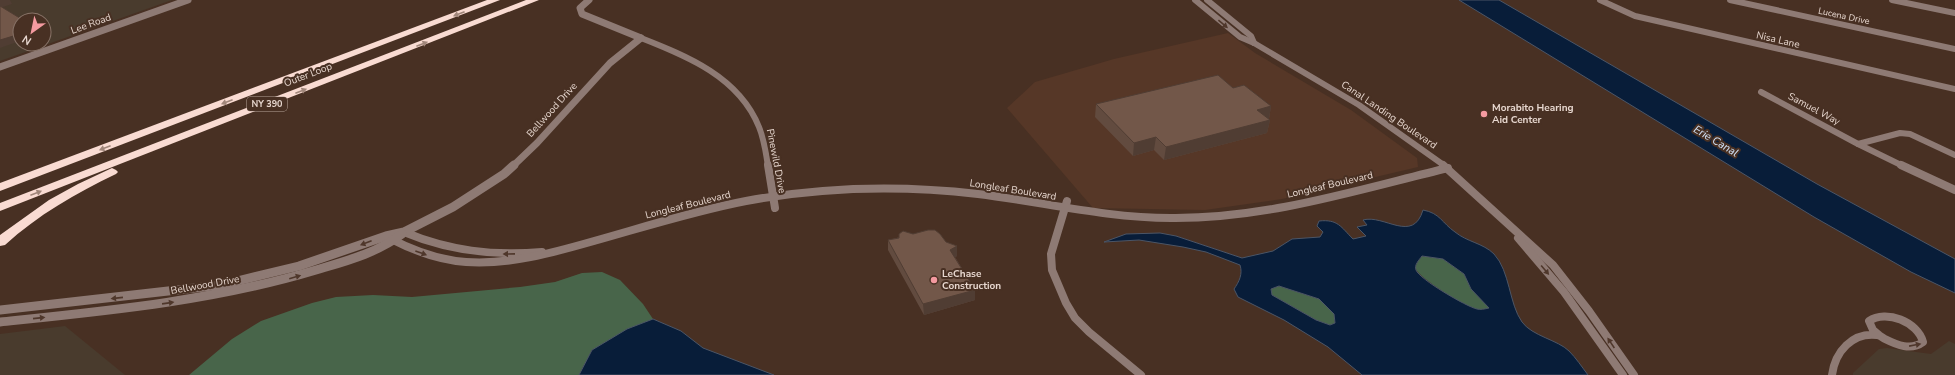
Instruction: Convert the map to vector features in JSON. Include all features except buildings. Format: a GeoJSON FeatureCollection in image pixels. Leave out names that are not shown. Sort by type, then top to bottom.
{"type":"FeatureCollection","features":[{"type":"Feature","properties":{"kind":"highway","name":"Outer Loop"},"geometry":{"type":"LineString","coordinates":[[0,188],[495,0]]}},
{"type":"Feature","properties":{"kind":"highway","name":"Outer Loop"},"geometry":{"type":"LineString","coordinates":[[0,207],[534,0]]}},
{"type":"Feature","properties":{"kind":"highway"},"geometry":{"type":"LineString","coordinates":[[0,242],[39,212],[81,187],[240,115]]}},
{"type":"Feature","properties":{"kind":"street","name":"Lee Road"},"geometry":{"type":"LineString","coordinates":[[0,67],[188,0]]}},
{"type":"Feature","properties":{"kind":"street"},"geometry":{"type":"LineString","coordinates":[[589,0],[580,9],[583,15],[641,38]]}},
{"type":"Feature","properties":{"kind":"street","name":"Canal Landing Boulevard"},"geometry":{"type":"LineString","coordinates":[[1195,0],[1240,37],[1254,43],[1353,101],[1448,168],[1553,265],[1589,311],[1634,375]]}},
{"type":"Feature","properties":{"kind":"street","name":"Canal Landing Boulevard"},"geometry":{"type":"LineString","coordinates":[[1207,0],[1251,36],[1254,43]]}},
{"type":"Feature","properties":{"kind":"street","name":"Nisa Lane"},"geometry":{"type":"LineString","coordinates":[[1600,0],[1636,16],[1955,89]]}},
{"type":"Feature","properties":{"kind":"street","name":"Lucena Drive"},"geometry":{"type":"LineString","coordinates":[[1730,0],[1955,49]]}},
{"type":"Feature","properties":{"kind":"street"},"geometry":{"type":"LineString","coordinates":[[1892,0],[1955,13]]}},
{"type":"Feature","properties":{"kind":"street","name":"Pinewild Drive"},"geometry":{"type":"LineString","coordinates":[[641,38],[699,63],[724,80],[742,99],[755,119],[761,136],[775,208]]}},
{"type":"Feature","properties":{"kind":"street","name":"Bellwood Drive"},"geometry":{"type":"LineString","coordinates":[[0,310],[160,293],[227,283],[305,264],[404,232],[453,207],[504,174],[537,143],[610,63],[641,38]]}},
{"type":"Feature","properties":{"kind":"street","name":"Samuel Way"},"geometry":{"type":"LineString","coordinates":[[1761,92],[1858,144],[1955,190]]}},
{"type":"Feature","properties":{"kind":"street"},"geometry":{"type":"LineString","coordinates":[[1858,144],[1900,133],[1910,134],[1955,155]]}},
{"type":"Feature","properties":{"kind":"street","name":"Longleaf Boulevard"},"geometry":{"type":"LineString","coordinates":[[389,238],[432,257],[477,263],[520,260],[576,246],[703,210],[773,197],[845,189],[920,189],[980,194],[1066,205],[1120,216],[1167,218],[1222,216],[1265,210],[1448,168]]}},
{"type":"Feature","properties":{"kind":"street"},"geometry":{"type":"LineString","coordinates":[[1066,205],[1051,254],[1052,270],[1066,303],[1076,318],[1089,332],[1141,375]]}},
{"type":"Feature","properties":{"kind":"street","name":"Canal Landing Boulevard"},"geometry":{"type":"LineString","coordinates":[[1503,218],[1564,292],[1623,375]]}},
{"type":"Feature","properties":{"kind":"street","name":"Longleaf Boulevard"},"geometry":{"type":"LineString","coordinates":[[404,232],[446,248],[480,254],[532,253],[576,246]]}},
{"type":"Feature","properties":{"kind":"street","name":"Bellwood Drive"},"geometry":{"type":"LineString","coordinates":[[0,322],[151,305],[239,291],[321,269],[371,251],[389,238]]}},
{"type":"Feature","properties":{"kind":"street"},"geometry":{"type":"LineString","coordinates":[[1832,375],[1834,360],[1844,347],[1855,338],[1878,335],[1896,344],[1906,346],[1914,346],[1923,342],[1923,338],[1916,328],[1888,316],[1877,316],[1869,321],[1873,330],[1878,335]]}},
{"type":"Feature","properties":{"kind":"shaded area"},"geometry":{"type":"Polygon","coordinates":[[[0,0],[172,0],[52,43],[52,12],[12,12],[12,52],[25,52],[0,61],[0,0]]]}},
{"type":"Feature","properties":{"kind":"shaded area"},"geometry":{"type":"Polygon","coordinates":[[[1228,33],[1255,53],[1351,110],[1417,158],[1418,167],[1282,199],[1205,210],[1093,208],[1007,108],[1035,82],[1114,59],[1228,33]]]}},
{"type":"Feature","properties":{"kind":"shaded area"},"geometry":{"type":"Polygon","coordinates":[[[65,326],[125,375],[0,375],[0,334],[65,326]]]}},
{"type":"Feature","properties":{"kind":"shaded area"},"geometry":{"type":"Polygon","coordinates":[[[1949,341],[1955,344],[1955,375],[1853,375],[1853,373],[1879,349],[1887,348],[1931,354],[1949,341]]]}},
{"type":"Feature","properties":{"kind":"green space"},"geometry":{"type":"Polygon","coordinates":[[[1422,256],[1443,259],[1464,274],[1471,289],[1490,308],[1477,310],[1472,308],[1455,299],[1426,279],[1416,269],[1422,256]]]}},
{"type":"Feature","properties":{"kind":"green space"},"geometry":{"type":"Polygon","coordinates":[[[602,272],[620,280],[643,304],[653,319],[650,325],[592,350],[579,375],[189,375],[232,339],[261,321],[312,303],[336,297],[373,295],[412,297],[520,287],[555,282],[582,273],[602,272]]]}},
{"type":"Feature","properties":{"kind":"green space"},"geometry":{"type":"Polygon","coordinates":[[[1279,286],[1319,299],[1334,314],[1335,323],[1330,325],[1316,320],[1272,295],[1271,289],[1279,286]]]}},
{"type":"Feature","properties":{"kind":"water","name":"Erie Canal"},"geometry":{"type":"Polygon","coordinates":[[[1459,0],[1499,0],[1817,184],[1955,259],[1955,293],[1911,272],[1814,217],[1459,0]]]}},
{"type":"Feature","properties":{"kind":"water"},"geometry":{"type":"Polygon","coordinates":[[[1423,210],[1429,211],[1460,235],[1490,250],[1499,261],[1503,269],[1514,306],[1522,322],[1532,331],[1569,351],[1588,375],[1362,375],[1328,347],[1284,320],[1238,297],[1234,289],[1240,278],[1240,265],[1206,252],[1183,247],[1139,240],[1104,242],[1126,234],[1160,233],[1176,236],[1242,258],[1273,251],[1292,239],[1320,237],[1323,232],[1317,226],[1319,221],[1331,221],[1339,225],[1353,239],[1366,236],[1357,227],[1367,225],[1363,220],[1371,219],[1405,227],[1412,225],[1418,220],[1423,210]],[[1422,256],[1417,263],[1416,270],[1425,280],[1472,307],[1477,309],[1489,308],[1471,289],[1464,274],[1443,259],[1422,256]],[[1279,286],[1271,289],[1272,295],[1316,320],[1330,325],[1335,323],[1334,314],[1319,299],[1279,286]]]}},
{"type":"Feature","properties":{"kind":"water"},"geometry":{"type":"Polygon","coordinates":[[[653,319],[681,331],[703,348],[774,375],[579,375],[592,350],[627,329],[653,319]]]}},
{"type":"Feature","properties":{"kind":"place","name":"Morabito Hearing Aid Center"},"geometry":{"type":"Point","coordinates":[1484,114]}},
{"type":"Feature","properties":{"kind":"place","name":"LeChase Construction"},"geometry":{"type":"Point","coordinates":[934,280]}}]}
